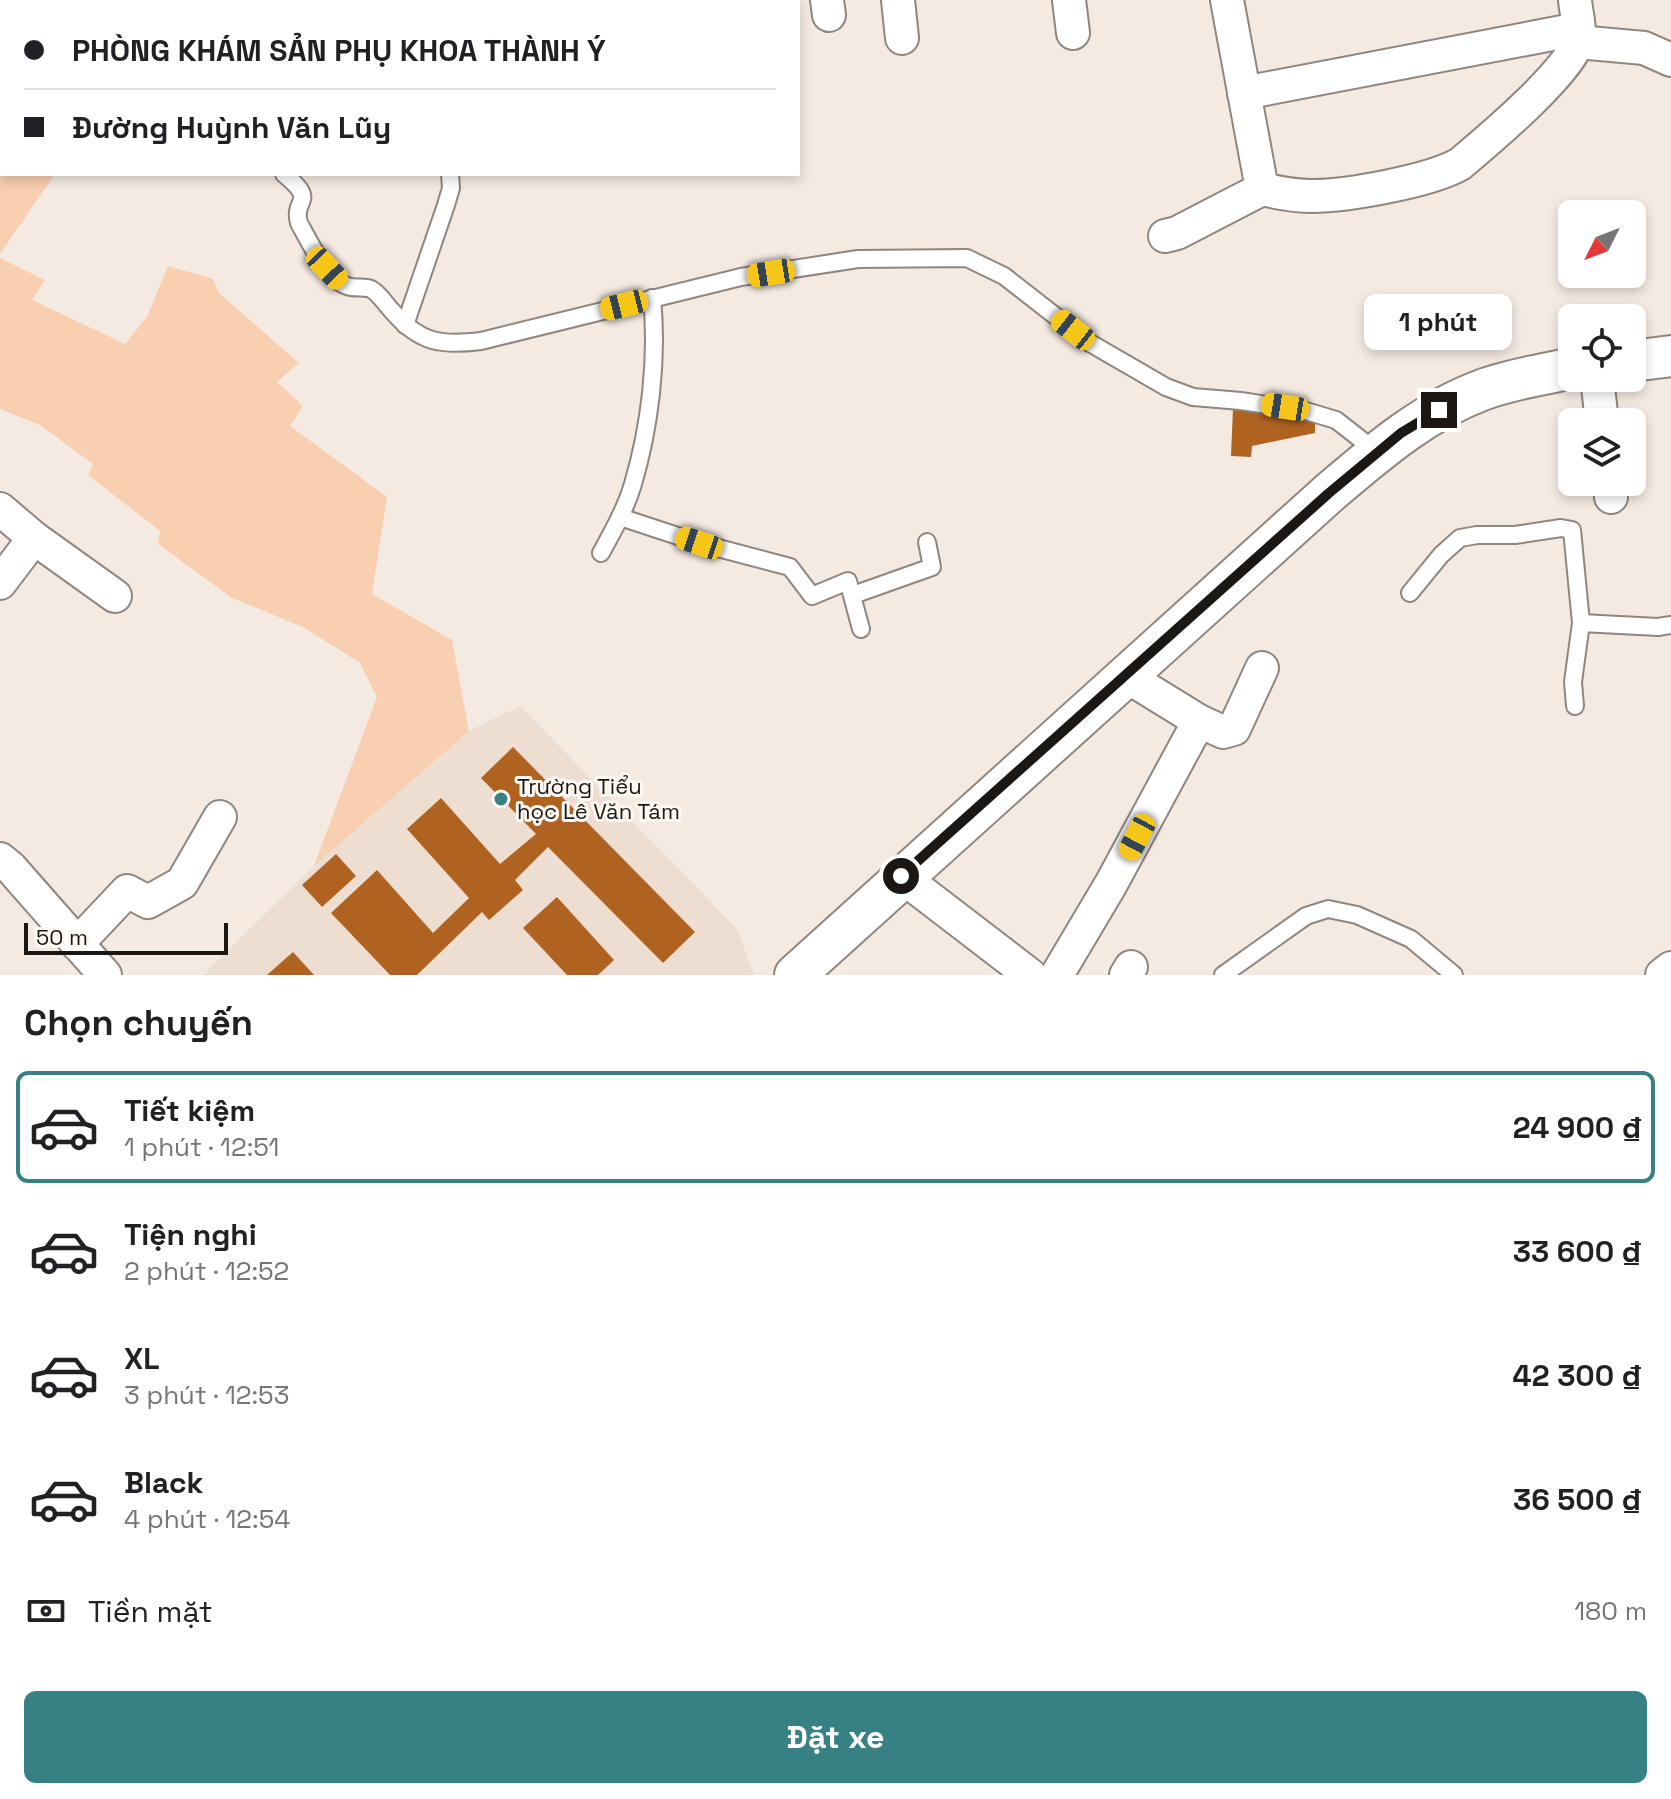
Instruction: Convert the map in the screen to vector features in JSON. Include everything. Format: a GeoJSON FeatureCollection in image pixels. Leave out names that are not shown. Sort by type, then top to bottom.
{"type":"FeatureCollection","features":[{"type":"Feature","properties":{"kind":"street"},"geometry":{"type":"LineString","coordinates":[[898,0],[902,38]]}},
{"type":"Feature","properties":{"kind":"street"},"geometry":{"type":"LineString","coordinates":[[1069,0],[1073,33]]}},
{"type":"Feature","properties":{"kind":"street"},"geometry":{"type":"LineString","coordinates":[[1227,0],[1262,189]]}},
{"type":"Feature","properties":{"kind":"street"},"geometry":{"type":"LineString","coordinates":[[1244,93],[1577,24],[1671,60]]}},
{"type":"Feature","properties":{"kind":"street"},"geometry":{"type":"LineString","coordinates":[[1165,236],[1177,233],[1262,189],[1288,195],[1315,196],[1396,184],[1453,168],[1555,76],[1571,57],[1577,24]]}},
{"type":"Feature","properties":{"kind":"street"},"geometry":{"type":"LineString","coordinates":[[1646,359],[1671,356]]}},
{"type":"Feature","properties":{"kind":"street"},"geometry":{"type":"LineString","coordinates":[[802,973],[901,876],[1377,452],[1426,418],[1482,390],[1558,371]]}},
{"type":"Feature","properties":{"kind":"street"},"geometry":{"type":"LineString","coordinates":[[0,509],[34,538],[115,596]]}},
{"type":"Feature","properties":{"kind":"street"},"geometry":{"type":"LineString","coordinates":[[0,583],[34,538]]}},
{"type":"Feature","properties":{"kind":"street"},"geometry":{"type":"LineString","coordinates":[[1126,676],[1199,721],[1223,732],[1234,729],[1262,668]]}},
{"type":"Feature","properties":{"kind":"street"},"geometry":{"type":"LineString","coordinates":[[1057,975],[1111,884],[1199,721]]}},
{"type":"Feature","properties":{"kind":"street"},"geometry":{"type":"LineString","coordinates":[[77,944],[127,891],[148,902],[178,886],[220,817]]}},
{"type":"Feature","properties":{"kind":"street"},"geometry":{"type":"LineString","coordinates":[[0,859],[105,975]]}},
{"type":"Feature","properties":{"kind":"street"},"geometry":{"type":"LineString","coordinates":[[901,876],[1030,975]]}},
{"type":"Feature","properties":{"kind":"street"},"geometry":{"type":"LineString","coordinates":[[1662,975],[1671,968]]}},
{"type":"Feature","properties":{"kind":"lane"},"geometry":{"type":"LineString","coordinates":[[286,176],[300,189],[303,197],[297,215],[299,223],[327,268],[346,286],[365,287],[375,292],[417,336],[431,341],[481,341],[741,277],[858,259],[967,258],[1004,276],[1090,343],[1166,387],[1193,397],[1306,411],[1336,420],[1377,452]]}},
{"type":"Feature","properties":{"kind":"lane"},"geometry":{"type":"LineString","coordinates":[[405,325],[446,205],[451,188],[450,176]]}},
{"type":"Feature","properties":{"kind":"lane"},"geometry":{"type":"LineString","coordinates":[[601,553],[632,487],[644,438],[654,343],[652,298]]}},
{"type":"Feature","properties":{"kind":"lane"},"geometry":{"type":"LineString","coordinates":[[620,517],[699,543],[790,567],[812,596],[848,581],[861,629]]}},
{"type":"Feature","properties":{"kind":"lane"},"geometry":{"type":"LineString","coordinates":[[1410,593],[1441,555],[1460,538],[1569,528],[1575,538],[1581,623],[1573,682],[1575,706]]}},
{"type":"Feature","properties":{"kind":"lane"},"geometry":{"type":"LineString","coordinates":[[853,595],[932,567],[927,542]]}},
{"type":"Feature","properties":{"kind":"lane"},"geometry":{"type":"LineString","coordinates":[[1581,623],[1671,625]]}},
{"type":"Feature","properties":{"kind":"lane"},"geometry":{"type":"LineString","coordinates":[[1223,975],[1306,916],[1328,909],[1357,915],[1411,939],[1454,975]]}},
{"type":"Feature","properties":{"kind":"shaded area"},"geometry":{"type":"Polygon","coordinates":[[[0,176],[54,176],[0,254],[0,176]]]}},
{"type":"Feature","properties":{"kind":"shaded area"},"geometry":{"type":"Polygon","coordinates":[[[0,258],[45,280],[32,300],[125,344],[147,317],[168,266],[213,279],[219,293],[299,363],[277,382],[303,406],[290,426],[387,497],[372,594],[452,640],[469,731],[314,866],[377,697],[360,663],[303,627],[232,598],[158,544],[160,531],[88,475],[93,464],[40,425],[0,409],[0,258]]]}},
{"type":"Feature","properties":{"kind":"shaded area","name":"Trường Tiểu học Lê Văn Tám"},"geometry":{"type":"Polygon","coordinates":[[[520,706],[737,929],[754,975],[203,975],[314,866],[469,731],[520,706]]]}},
{"type":"Feature","properties":{"kind":"building"},"geometry":{"type":"Polygon","coordinates":[[[1233,408],[1315,417],[1315,433],[1252,446],[1251,457],[1231,456],[1233,408]]]}},
{"type":"Feature","properties":{"kind":"building"},"geometry":{"type":"Polygon","coordinates":[[[513,747],[695,932],[663,963],[548,847],[515,880],[523,890],[489,920],[482,912],[417,975],[390,975],[331,913],[377,870],[433,933],[469,898],[407,829],[441,798],[500,864],[536,834],[481,778],[513,747]]]}},
{"type":"Feature","properties":{"kind":"building"},"geometry":{"type":"Polygon","coordinates":[[[336,854],[356,876],[322,907],[302,885],[336,854]]]}},
{"type":"Feature","properties":{"kind":"building"},"geometry":{"type":"Polygon","coordinates":[[[557,897],[614,960],[598,975],[567,975],[523,928],[557,897]]]}},
{"type":"Feature","properties":{"kind":"building"},"geometry":{"type":"Polygon","coordinates":[[[293,952],[314,975],[267,975],[293,952]]]}},
{"type":"Feature","properties":{"kind":"place","name":"Trường Tiểu học Lê Văn Tám"},"geometry":{"type":"Point","coordinates":[501,799]}},
{"type":"Feature","properties":{"kind":"route"},"geometry":{"type":"LineString","coordinates":[[901,876],[1329,493],[1401,433],[1439,410]]}}]}
